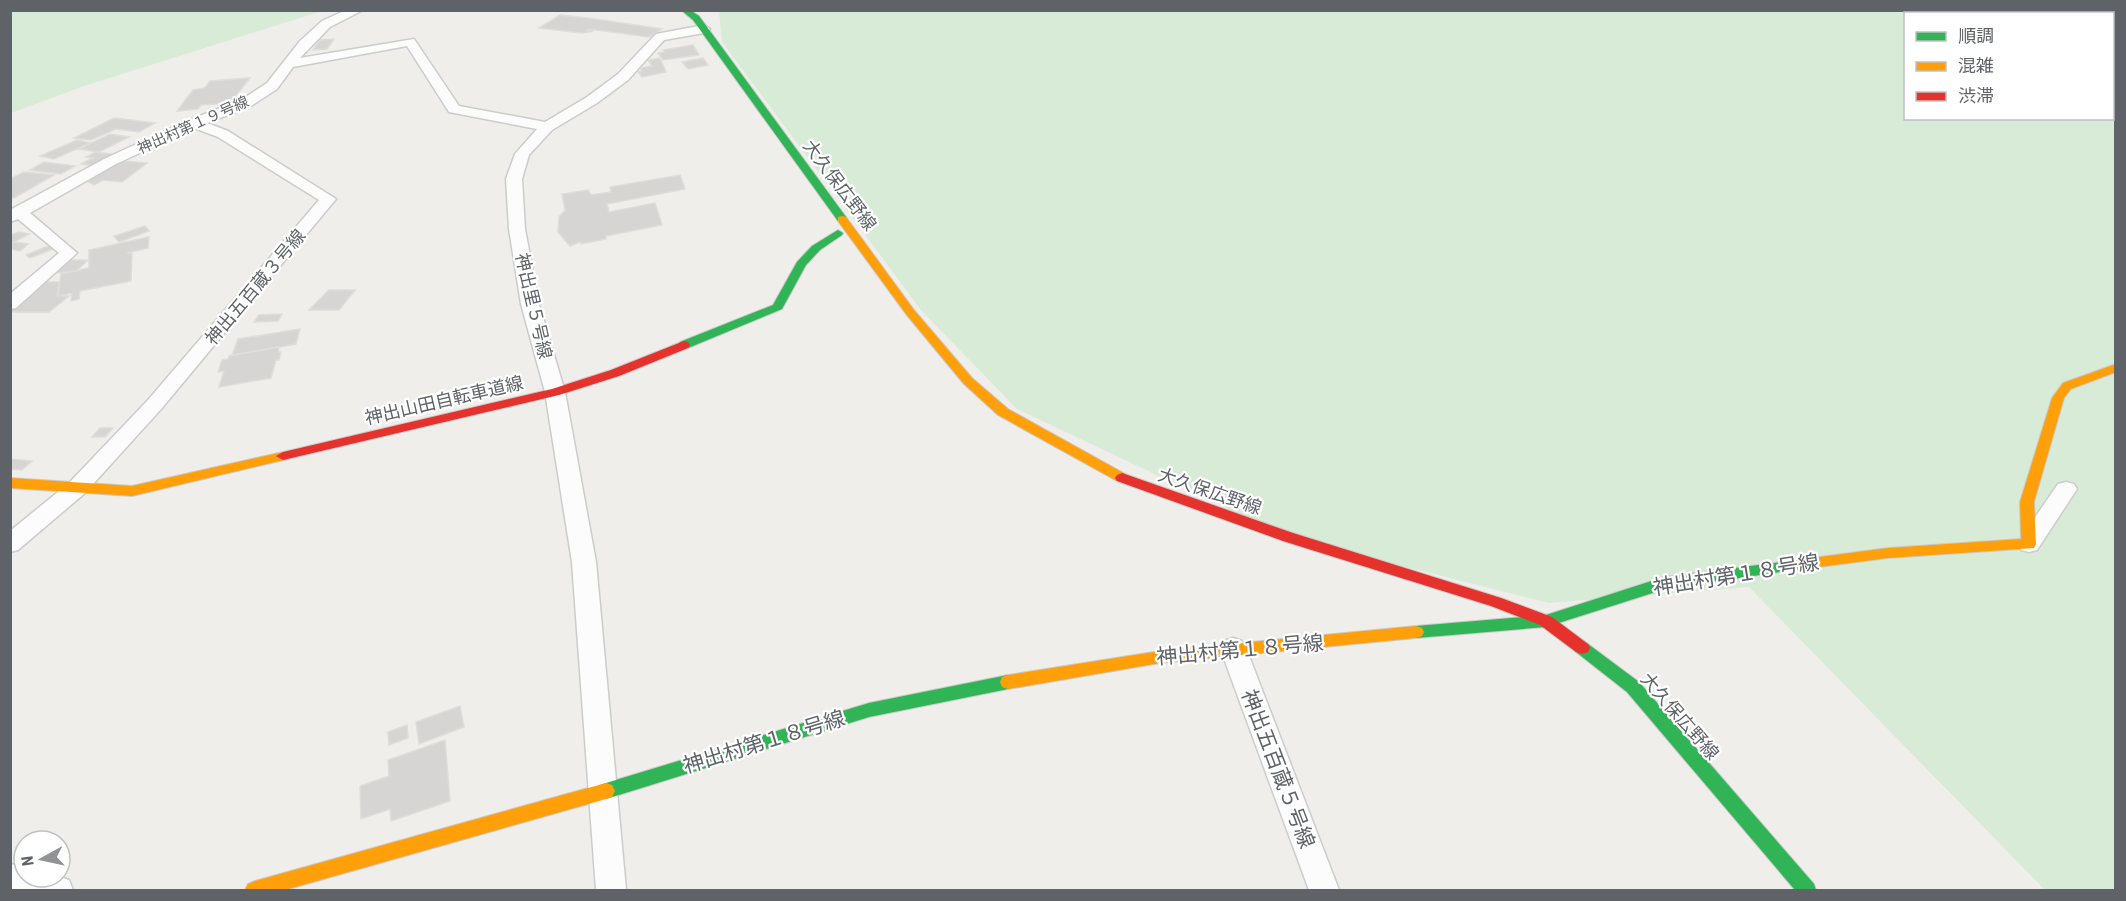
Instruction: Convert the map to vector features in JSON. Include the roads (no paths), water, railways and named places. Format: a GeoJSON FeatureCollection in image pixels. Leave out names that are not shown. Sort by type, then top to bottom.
{"type":"FeatureCollection","features":[{"type":"Feature","properties":{"kind":"street","name":"神出村第１９号線"},"geometry":{"type":"LineString","coordinates":[[15,215],[111,161],[194,123],[246,103],[272,86],[304,44],[326,24],[357,10]]}},
{"type":"Feature","properties":{"kind":"street","name":"大久保広野線"},"geometry":{"type":"LineString","coordinates":[[684,10],[696,18],[704,29],[843,230],[968,381],[1003,412],[1129,482],[1288,537],[1496,602],[1546,621],[1633,687],[1807,891]]}},
{"type":"Feature","properties":{"kind":"street","name":"神出里５号線"},"geometry":{"type":"LineString","coordinates":[[611,891],[584,562],[555,392],[530,304],[517,229],[514,178],[522,154],[548,127],[592,100],[623,77],[660,37],[704,29]]}},
{"type":"Feature","properties":{"kind":"street"},"geometry":{"type":"LineString","coordinates":[[288,64],[410,42],[453,109],[548,127]]}},
{"type":"Feature","properties":{"kind":"street","name":"神出五百蔵３号線"},"geometry":{"type":"LineString","coordinates":[[77,488],[154,404],[297,238],[327,199],[223,134],[194,123]]}},
{"type":"Feature","properties":{"kind":"street"},"geometry":{"type":"LineString","coordinates":[[10,304],[69,253],[15,215]]}},
{"type":"Feature","properties":{"kind":"street","name":"神出山田自転車道線"},"geometry":{"type":"LineString","coordinates":[[10,483],[132,491],[555,392],[615,373],[778,307],[800,263],[818,245],[843,230]]}},
{"type":"Feature","properties":{"kind":"street"},"geometry":{"type":"LineString","coordinates":[[2029,544],[2027,502],[2058,398],[2067,386],[2115,368]]}},
{"type":"Feature","properties":{"kind":"street"},"geometry":{"type":"LineString","coordinates":[[10,544],[77,488]]}},
{"type":"Feature","properties":{"kind":"street"},"geometry":{"type":"LineString","coordinates":[[2029,544],[2066,489]]}},
{"type":"Feature","properties":{"kind":"street","name":"神出村第１８号線"},"geometry":{"type":"LineString","coordinates":[[255,891],[603,792],[869,710],[1075,668],[1233,648],[1546,621],[1664,583],[1888,553],[2029,544]]}},
{"type":"Feature","properties":{"kind":"street","name":"神出五百蔵５号線"},"geometry":{"type":"LineString","coordinates":[[1233,648],[1324,891]]}},
{"type":"Feature","properties":{"kind":"street"},"geometry":{"type":"LineString","coordinates":[[10,878],[58,891]]}}]}
